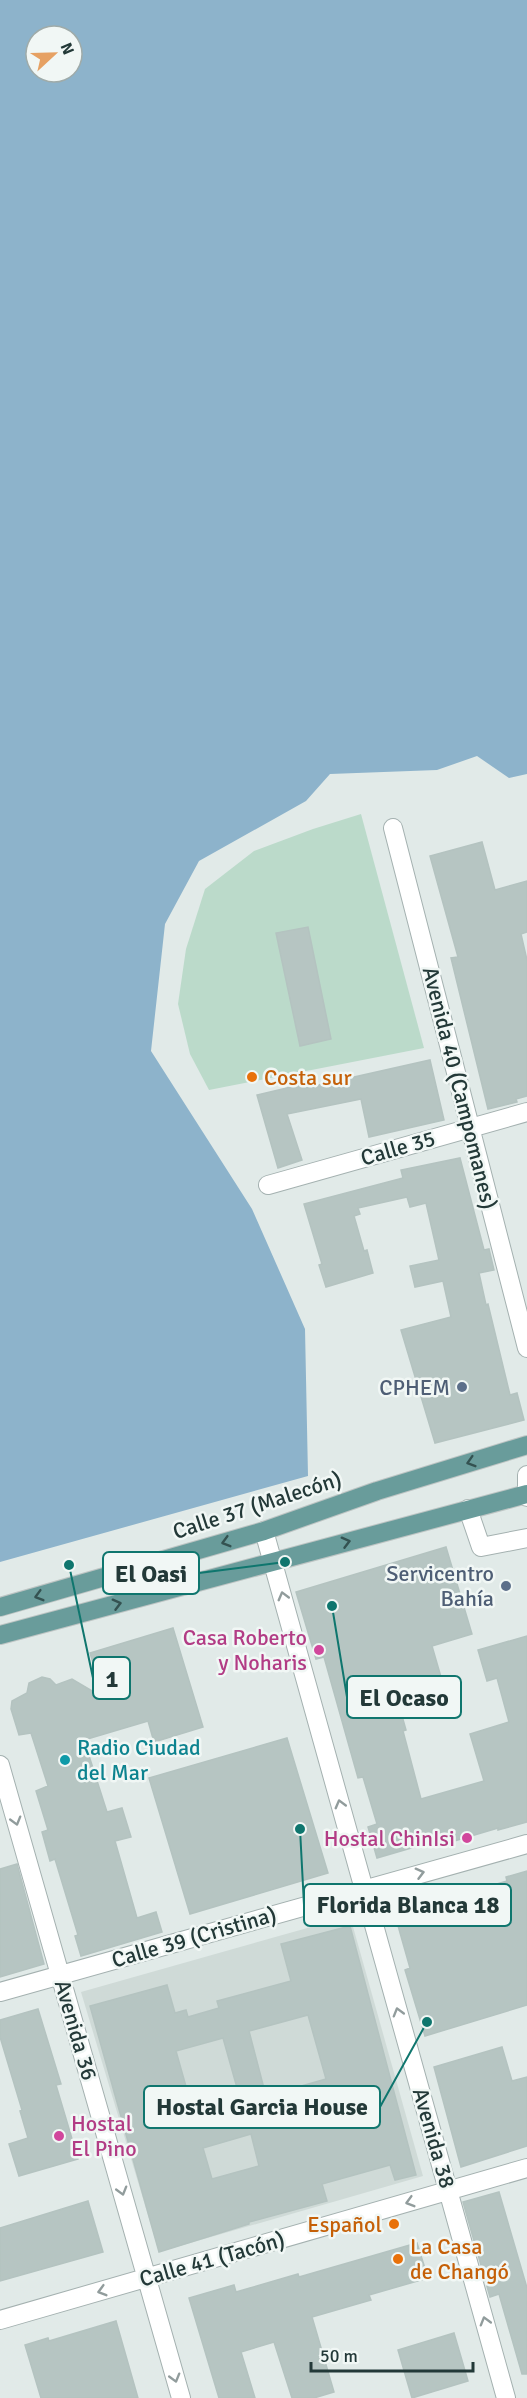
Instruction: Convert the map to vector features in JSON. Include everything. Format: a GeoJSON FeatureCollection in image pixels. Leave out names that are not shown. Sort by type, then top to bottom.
{"type":"FeatureCollection","features":[{"type":"Feature","properties":{"kind":"main road","name":"Calle 37 (Malecón)"},"geometry":{"type":"LineString","coordinates":[[0,1607],[264,1531],[377,1491],[527,1445]]}},
{"type":"Feature","properties":{"kind":"main road"},"geometry":{"type":"LineString","coordinates":[[0,1635],[527,1495]]}},
{"type":"Feature","properties":{"kind":"street","name":"Avenida 40 (Campomanes)"},"geometry":{"type":"LineString","coordinates":[[393,828],[527,1348]]}},
{"type":"Feature","properties":{"kind":"street","name":"Calle 35"},"geometry":{"type":"LineString","coordinates":[[268,1185],[527,1112]]}},
{"type":"Feature","properties":{"kind":"street"},"geometry":{"type":"LineString","coordinates":[[527,1475],[527,1495]]}},
{"type":"Feature","properties":{"kind":"street"},"geometry":{"type":"LineString","coordinates":[[468,1509],[481,1547],[527,1538]]}},
{"type":"Feature","properties":{"kind":"street","name":"Avenida 38"},"geometry":{"type":"LineString","coordinates":[[264,1531],[506,2398]]}},
{"type":"Feature","properties":{"kind":"street","name":"Avenida 36"},"geometry":{"type":"LineString","coordinates":[[0,1765],[181,2398]]}},
{"type":"Feature","properties":{"kind":"street","name":"Calle 39 (Cristina)"},"geometry":{"type":"LineString","coordinates":[[0,1992],[527,1844]]}},
{"type":"Feature","properties":{"kind":"street","name":"Calle 41 (Tacón)"},"geometry":{"type":"LineString","coordinates":[[0,2320],[527,2168]]}},
{"type":"Feature","properties":{"kind":"shaded area"},"geometry":{"type":"Polygon","coordinates":[[[350,1916],[423,2176],[159,2252],[81,1992],[350,1916]]]}},
{"type":"Feature","properties":{"kind":"green space"},"geometry":{"type":"Polygon","coordinates":[[[361,814],[424,1048],[209,1090],[190,1054],[178,1004],[186,949],[205,889],[254,851],[361,814]]]}},
{"type":"Feature","properties":{"kind":"water"},"geometry":{"type":"Polygon","coordinates":[[[0,0],[527,0],[527,774],[509,778],[477,756],[437,770],[330,774],[306,801],[199,861],[165,924],[151,1051],[252,1209],[305,1329],[308,1476],[0,1562],[0,0]]]}},
{"type":"Feature","properties":{"kind":"building"},"geometry":{"type":"Polygon","coordinates":[[[482,842],[495,890],[527,881],[527,932],[521,934],[527,960],[527,1096],[516,1099],[517,1102],[488,1109],[451,958],[458,957],[430,856],[482,842]]]}},
{"type":"Feature","properties":{"kind":"building"},"geometry":{"type":"Polygon","coordinates":[[[308,927],[331,1039],[300,1046],[276,933],[308,927]]]}},
{"type":"Feature","properties":{"kind":"building"},"geometry":{"type":"Polygon","coordinates":[[[430,1060],[444,1120],[369,1137],[361,1099],[287,1114],[302,1160],[278,1168],[257,1095],[304,1084],[305,1088],[430,1060]]]}},
{"type":"Feature","properties":{"kind":"building"},"geometry":{"type":"Polygon","coordinates":[[[460,1158],[484,1250],[489,1249],[494,1270],[479,1273],[486,1305],[488,1304],[510,1395],[517,1393],[524,1420],[435,1443],[401,1330],[451,1317],[443,1281],[415,1287],[410,1266],[439,1260],[426,1203],[410,1207],[407,1197],[358,1208],[360,1214],[354,1216],[373,1273],[326,1287],[319,1265],[322,1264],[304,1204],[403,1178],[401,1170],[460,1158]]]}},
{"type":"Feature","properties":{"kind":"building"},"geometry":{"type":"Polygon","coordinates":[[[446,1547],[472,1634],[432,1646],[443,1684],[397,1698],[421,1799],[484,1781],[470,1734],[509,1722],[497,1678],[487,1681],[478,1650],[527,1636],[527,1822],[444,1844],[442,1839],[377,1858],[368,1827],[377,1824],[363,1777],[358,1778],[324,1657],[316,1659],[296,1592],[446,1547]]]}},
{"type":"Feature","properties":{"kind":"building"},"geometry":{"type":"Polygon","coordinates":[[[173,1628],[203,1727],[154,1742],[148,1721],[84,1740],[107,1812],[122,1808],[131,1837],[115,1841],[137,1918],[156,1912],[162,1932],[81,1956],[75,1936],[78,1935],[55,1859],[50,1861],[42,1832],[48,1830],[36,1791],[48,1786],[31,1733],[19,1735],[11,1709],[12,1701],[27,1693],[29,1683],[42,1677],[50,1679],[56,1685],[72,1679],[104,1698],[90,1653],[173,1628]]]}},
{"type":"Feature","properties":{"kind":"building"},"geometry":{"type":"Polygon","coordinates":[[[287,1738],[328,1873],[190,1914],[149,1778],[287,1738]]]}},
{"type":"Feature","properties":{"kind":"building"},"geometry":{"type":"Polygon","coordinates":[[[17,1864],[44,1964],[0,1977],[0,1869],[17,1864]]]}},
{"type":"Feature","properties":{"kind":"building"},"geometry":{"type":"Polygon","coordinates":[[[527,1871],[527,2005],[425,2036],[405,1970],[410,1968],[393,1908],[424,1899],[426,1905],[507,1881],[506,1877],[527,1871]]]}},
{"type":"Feature","properties":{"kind":"building"},"geometry":{"type":"Polygon","coordinates":[[[350,1926],[416,2175],[395,2180],[390,2165],[322,2184],[327,2201],[249,2222],[249,2224],[159,2252],[90,2006],[167,1985],[175,2013],[186,2010],[188,2017],[219,2008],[217,2001],[291,1981],[281,1944],[350,1926]],[[308,2015],[249,2031],[266,2096],[326,2079],[308,2015]],[[223,2038],[176,2051],[194,2115],[241,2102],[223,2038]],[[251,2134],[203,2148],[212,2179],[259,2166],[251,2134]]]}},
{"type":"Feature","properties":{"kind":"building"},"geometry":{"type":"Polygon","coordinates":[[[38,2009],[61,2084],[56,2085],[78,2159],[19,2176],[9,2144],[28,2138],[0,2037],[0,2020],[38,2009]]]}},
{"type":"Feature","properties":{"kind":"building"},"geometry":{"type":"Polygon","coordinates":[[[502,2047],[512,2081],[527,2077],[527,2146],[461,2167],[434,2067],[502,2047]]]}},
{"type":"Feature","properties":{"kind":"building"},"geometry":{"type":"Polygon","coordinates":[[[499,2192],[527,2288],[527,2374],[522,2374],[499,2294],[490,2297],[463,2202],[499,2192]]]}},
{"type":"Feature","properties":{"kind":"building"},"geometry":{"type":"Polygon","coordinates":[[[88,2201],[103,2252],[0,2281],[0,2228],[88,2201]]]}},
{"type":"Feature","properties":{"kind":"building"},"geometry":{"type":"Polygon","coordinates":[[[417,2243],[428,2278],[369,2295],[371,2300],[312,2317],[334,2392],[314,2398],[292,2398],[274,2342],[241,2352],[255,2398],[219,2398],[189,2298],[234,2285],[236,2292],[298,2274],[299,2277],[417,2243]]]}},
{"type":"Feature","properties":{"kind":"building"},"geometry":{"type":"Polygon","coordinates":[[[116,2321],[138,2398],[41,2398],[25,2345],[48,2338],[49,2341],[116,2321]]]}},
{"type":"Feature","properties":{"kind":"building"},"geometry":{"type":"Polygon","coordinates":[[[454,2333],[468,2381],[412,2398],[398,2350],[454,2333]]]}},
{"type":"Feature","properties":{"kind":"place","name":"Costa sur"},"geometry":{"type":"Point","coordinates":[252,1077]}},
{"type":"Feature","properties":{"kind":"place","name":"CPHEM"},"geometry":{"type":"Point","coordinates":[462,1387]}},
{"type":"Feature","properties":{"kind":"place","name":"El Oasi"},"geometry":{"type":"Point","coordinates":[285,1562]}},
{"type":"Feature","properties":{"kind":"place","name":"1"},"geometry":{"type":"Point","coordinates":[69,1565]}},
{"type":"Feature","properties":{"kind":"place","name":"Servicentro Bahía"},"geometry":{"type":"Point","coordinates":[506,1586]}},
{"type":"Feature","properties":{"kind":"place","name":"El Ocaso"},"geometry":{"type":"Point","coordinates":[332,1606]}},
{"type":"Feature","properties":{"kind":"place","name":"Casa Roberto y Noharis"},"geometry":{"type":"Point","coordinates":[319,1650]}},
{"type":"Feature","properties":{"kind":"place","name":"Radio Ciudad del Mar"},"geometry":{"type":"Point","coordinates":[65,1760]}},
{"type":"Feature","properties":{"kind":"place","name":"Florida Blanca 18"},"geometry":{"type":"Point","coordinates":[300,1829]}},
{"type":"Feature","properties":{"kind":"place","name":"Hostal ChinIsi"},"geometry":{"type":"Point","coordinates":[467,1838]}},
{"type":"Feature","properties":{"kind":"place","name":"Hostal Garcia House"},"geometry":{"type":"Point","coordinates":[427,2022]}},
{"type":"Feature","properties":{"kind":"place","name":"Hostal El Pino"},"geometry":{"type":"Point","coordinates":[59,2136]}},
{"type":"Feature","properties":{"kind":"place","name":"Español"},"geometry":{"type":"Point","coordinates":[394,2224]}},
{"type":"Feature","properties":{"kind":"place","name":"La Casa de Changó"},"geometry":{"type":"Point","coordinates":[398,2259]}}]}
